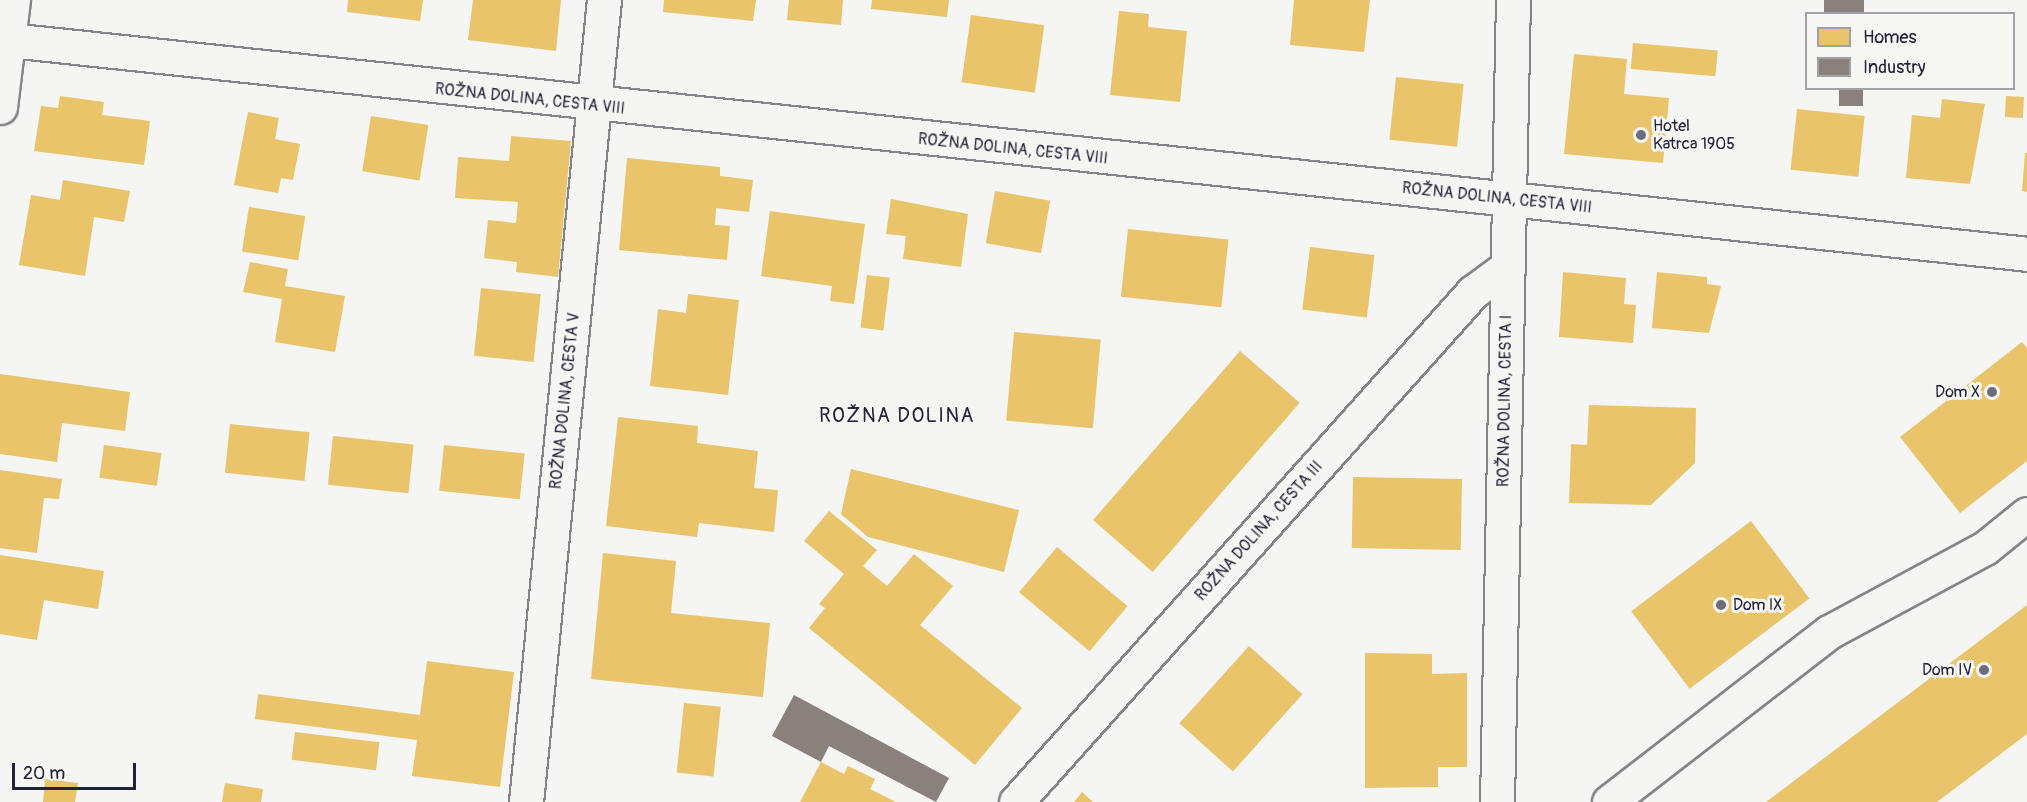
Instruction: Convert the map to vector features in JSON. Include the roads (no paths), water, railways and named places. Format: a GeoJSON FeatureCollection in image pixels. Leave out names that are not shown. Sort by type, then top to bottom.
{"type":"FeatureCollection","features":[{"type":"Feature","properties":{"kind":"street"},"geometry":{"type":"LineString","coordinates":[[0,106],[4,40],[13,0]]}},
{"type":"Feature","properties":{"kind":"street","name":"ROŽNA DOLINA, CESTA V"},"geometry":{"type":"LineString","coordinates":[[526,802],[604,0]]}},
{"type":"Feature","properties":{"kind":"street","name":"ROŽNA DOLINA, CESTA I"},"geometry":{"type":"LineString","coordinates":[[1497,802],[1507,267],[1512,200],[1513,0]]}},
{"type":"Feature","properties":{"kind":"street","name":"ROŽNA DOLINA, CESTA VIII"},"geometry":{"type":"LineString","coordinates":[[4,40],[593,106],[2027,254]]}},
{"type":"Feature","properties":{"kind":"street","name":"ROŽNA DOLINA, CESTA III"},"geometry":{"type":"LineString","coordinates":[[1016,802],[1473,292],[1507,267]]}},
{"type":"Feature","properties":{"kind":"street"},"geometry":{"type":"LineString","coordinates":[[1609,802],[1829,632],[1984,548],[2027,514]]}},
{"type":"Feature","properties":{"kind":"place","name":"Hotel Katrca 1905"},"geometry":{"type":"Point","coordinates":[1641,135]}},
{"type":"Feature","properties":{"kind":"place","name":"Dom X"},"geometry":{"type":"Point","coordinates":[1992,392]}},
{"type":"Feature","properties":{"kind":"place","name":"Dom IX"},"geometry":{"type":"Point","coordinates":[1721,605]}},
{"type":"Feature","properties":{"kind":"place","name":"Dom IV"},"geometry":{"type":"Point","coordinates":[1984,670]}},
{"type":"Feature","properties":{"kind":"district","name":"ROŽNA DOLINA"},"geometry":{"type":"Point","coordinates":[897,415]}}]}
